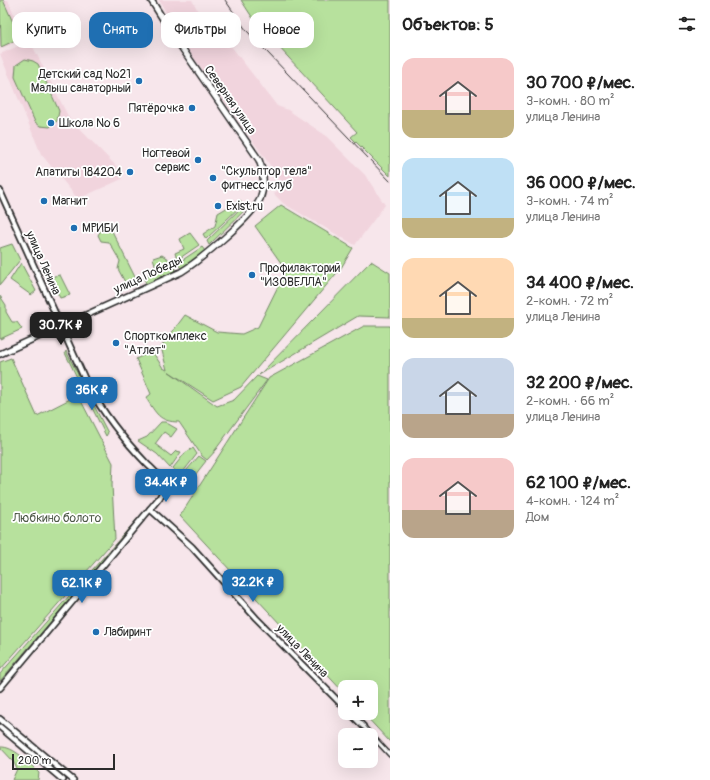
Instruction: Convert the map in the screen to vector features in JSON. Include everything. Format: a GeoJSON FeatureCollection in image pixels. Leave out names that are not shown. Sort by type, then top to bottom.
{"type":"FeatureCollection","features":[{"type":"Feature","properties":{"kind":"main road","name":"Северная улица"},"geometry":{"type":"LineString","coordinates":[[151,0],[172,35],[259,160],[264,178],[261,196]]}},
{"type":"Feature","properties":{"kind":"main road","name":"улица Победы"},"geometry":{"type":"LineString","coordinates":[[0,354],[192,266],[248,215],[257,204],[261,196]]}},
{"type":"Feature","properties":{"kind":"street","name":"улица Ленина"},"geometry":{"type":"LineString","coordinates":[[0,191],[87,384],[101,409],[162,482],[163,493],[150,509],[192,547],[256,618],[338,701]]}},
{"type":"Feature","properties":{"kind":"street"},"geometry":{"type":"LineString","coordinates":[[0,688],[150,509]]}},
{"type":"Feature","properties":{"kind":"street"},"geometry":{"type":"LineString","coordinates":[[0,718],[73,780]]}},
{"type":"Feature","properties":{"kind":"street"},"geometry":{"type":"LineString","coordinates":[[357,720],[390,755]]}},
{"type":"Feature","properties":{"kind":"street"},"geometry":{"type":"LineString","coordinates":[[0,727],[63,780]]}},
{"type":"Feature","properties":{"kind":"street"},"geometry":{"type":"LineString","coordinates":[[51,770],[57,767]]}},
{"type":"Feature","properties":{"kind":"shaded area"},"geometry":{"type":"Polygon","coordinates":[[[0,0],[8,0],[13,12],[12,44],[0,49],[0,0]]]}},
{"type":"Feature","properties":{"kind":"shaded area"},"geometry":{"type":"Polygon","coordinates":[[[159,0],[192,0],[199,12],[166,12],[159,0]]]}},
{"type":"Feature","properties":{"kind":"shaded area","name":"Школа № 6"},"geometry":{"type":"Polygon","coordinates":[[[14,48],[34,48],[69,118],[116,166],[122,179],[78,199],[41,154],[0,54],[14,48]]]}},
{"type":"Feature","properties":{"kind":"shaded area"},"geometry":{"type":"Polygon","coordinates":[[[187,48],[232,48],[277,106],[288,110],[325,135],[365,175],[385,205],[355,245],[284,204],[274,194],[284,185],[187,48]]]}},
{"type":"Feature","properties":{"kind":"green space"},"geometry":{"type":"Polygon","coordinates":[[[0,0],[3,0],[12,20],[12,42],[1,47],[0,0]]]}},
{"type":"Feature","properties":{"kind":"green space"},"geometry":{"type":"Polygon","coordinates":[[[241,0],[390,0],[390,176],[351,137],[357,132],[280,48],[314,48],[314,12],[249,12],[241,0]]]}},
{"type":"Feature","properties":{"kind":"green space"},"geometry":{"type":"Polygon","coordinates":[[[25,59],[38,64],[59,111],[57,121],[50,127],[40,126],[35,122],[15,77],[16,65],[25,59]]]}},
{"type":"Feature","properties":{"kind":"green space"},"geometry":{"type":"Polygon","coordinates":[[[240,200],[243,204],[206,239],[203,234],[215,226],[218,213],[240,200]]]}},
{"type":"Feature","properties":{"kind":"green space"},"geometry":{"type":"Polygon","coordinates":[[[245,204],[250,205],[209,245],[207,241],[245,204]]]}},
{"type":"Feature","properties":{"kind":"green space"},"geometry":{"type":"Polygon","coordinates":[[[281,205],[353,248],[341,268],[241,387],[213,400],[168,371],[217,406],[234,400],[257,376],[267,380],[213,453],[218,448],[207,460],[202,456],[179,422],[172,422],[162,418],[153,408],[146,398],[151,394],[136,359],[152,351],[163,368],[167,370],[161,347],[185,315],[217,332],[242,334],[258,327],[286,270],[255,226],[281,205]]]}},
{"type":"Feature","properties":{"kind":"green space"},"geometry":{"type":"Polygon","coordinates":[[[107,221],[135,277],[135,280],[126,284],[118,269],[120,261],[109,242],[101,241],[98,235],[107,221]]]}},
{"type":"Feature","properties":{"kind":"green space"},"geometry":{"type":"Polygon","coordinates":[[[190,233],[199,245],[177,260],[175,253],[184,249],[180,239],[190,233]]]}},
{"type":"Feature","properties":{"kind":"green space"},"geometry":{"type":"Polygon","coordinates":[[[12,244],[20,260],[0,285],[0,248],[12,244]]]}},
{"type":"Feature","properties":{"kind":"green space"},"geometry":{"type":"Polygon","coordinates":[[[202,247],[205,251],[181,269],[178,263],[202,247]]]}},
{"type":"Feature","properties":{"kind":"green space"},"geometry":{"type":"Polygon","coordinates":[[[162,255],[174,263],[149,275],[148,270],[156,267],[153,258],[162,255]]]}},
{"type":"Feature","properties":{"kind":"green space"},"geometry":{"type":"Polygon","coordinates":[[[371,261],[390,273],[390,317],[358,316],[259,375],[371,261]]]}},
{"type":"Feature","properties":{"kind":"green space"},"geometry":{"type":"Polygon","coordinates":[[[21,263],[36,291],[31,295],[10,280],[21,263]]]}},
{"type":"Feature","properties":{"kind":"green space"},"geometry":{"type":"Polygon","coordinates":[[[174,265],[177,272],[147,286],[144,278],[174,265]]]}},
{"type":"Feature","properties":{"kind":"green space"},"geometry":{"type":"Polygon","coordinates":[[[60,275],[70,295],[60,298],[51,280],[54,276],[60,275]]]}},
{"type":"Feature","properties":{"kind":"green space"},"geometry":{"type":"Polygon","coordinates":[[[0,296],[6,305],[6,312],[12,322],[17,322],[22,329],[0,339],[0,296]]]}},
{"type":"Feature","properties":{"kind":"green space"},"geometry":{"type":"Polygon","coordinates":[[[364,326],[390,326],[390,742],[370,720],[378,720],[378,680],[338,680],[338,686],[180,516],[269,378],[364,326]]]}},
{"type":"Feature","properties":{"kind":"green space"},"geometry":{"type":"Polygon","coordinates":[[[66,351],[108,433],[106,436],[65,353],[66,351]]]}},
{"type":"Feature","properties":{"kind":"green space","name":"Любкино болото"},"geometry":{"type":"Polygon","coordinates":[[[11,358],[37,416],[78,395],[113,463],[112,485],[115,539],[0,670],[0,362],[11,358]]]}},
{"type":"Feature","properties":{"kind":"green space"},"geometry":{"type":"Polygon","coordinates":[[[161,422],[165,422],[177,429],[171,437],[164,432],[155,444],[171,456],[176,451],[181,452],[170,468],[157,454],[138,441],[147,437],[161,422]]]}},
{"type":"Feature","properties":{"kind":"green space"},"geometry":{"type":"Polygon","coordinates":[[[193,448],[197,454],[179,477],[173,468],[185,453],[193,448]]]}},
{"type":"Feature","properties":{"kind":"green space"},"geometry":{"type":"Polygon","coordinates":[[[199,456],[206,461],[184,489],[180,478],[199,456]]]}},
{"type":"Feature","properties":{"kind":"green space"},"geometry":{"type":"Polygon","coordinates":[[[140,517],[0,681],[0,674],[140,517]]]}},
{"type":"Feature","properties":{"kind":"green space"},"geometry":{"type":"Polygon","coordinates":[[[0,747],[11,749],[26,760],[39,773],[38,780],[12,780],[17,769],[13,761],[0,747]]]}},
{"type":"Feature","properties":{"kind":"railway"},"geometry":{"type":"LineString","coordinates":[[225,0],[246,30],[390,181]]}},
{"type":"Feature","properties":{"kind":"place","name":"Детский сад №21 Малыш санаторный"},"geometry":{"type":"Point","coordinates":[139,81]}},
{"type":"Feature","properties":{"kind":"place","name":"Пятёрочка"},"geometry":{"type":"Point","coordinates":[192,108]}},
{"type":"Feature","properties":{"kind":"place","name":"Школа № 6"},"geometry":{"type":"Point","coordinates":[51,123]}},
{"type":"Feature","properties":{"kind":"place","name":"Ногтевой сервис"},"geometry":{"type":"Point","coordinates":[198,160]}},
{"type":"Feature","properties":{"kind":"place","name":"Апатиты 184204"},"geometry":{"type":"Point","coordinates":[130,172]}},
{"type":"Feature","properties":{"kind":"place","name":"\"Скульптор тела\" фитнесс клуб"},"geometry":{"type":"Point","coordinates":[213,178]}},
{"type":"Feature","properties":{"kind":"place","name":"Магнит"},"geometry":{"type":"Point","coordinates":[44,201]}},
{"type":"Feature","properties":{"kind":"place","name":"Exist.ru"},"geometry":{"type":"Point","coordinates":[218,206]}},
{"type":"Feature","properties":{"kind":"place","name":"МРИБИ"},"geometry":{"type":"Point","coordinates":[74,228]}},
{"type":"Feature","properties":{"kind":"place","name":"Профилакторий \"ИЗОВЕЛЛА\""},"geometry":{"type":"Point","coordinates":[252,275]}},
{"type":"Feature","properties":{"kind":"place","name":"Спорткомплекс \"Атлет\""},"geometry":{"type":"Point","coordinates":[116,343]}},
{"type":"Feature","properties":{"kind":"place","name":"Лабиринт"},"geometry":{"type":"Point","coordinates":[96,632]}}]}
